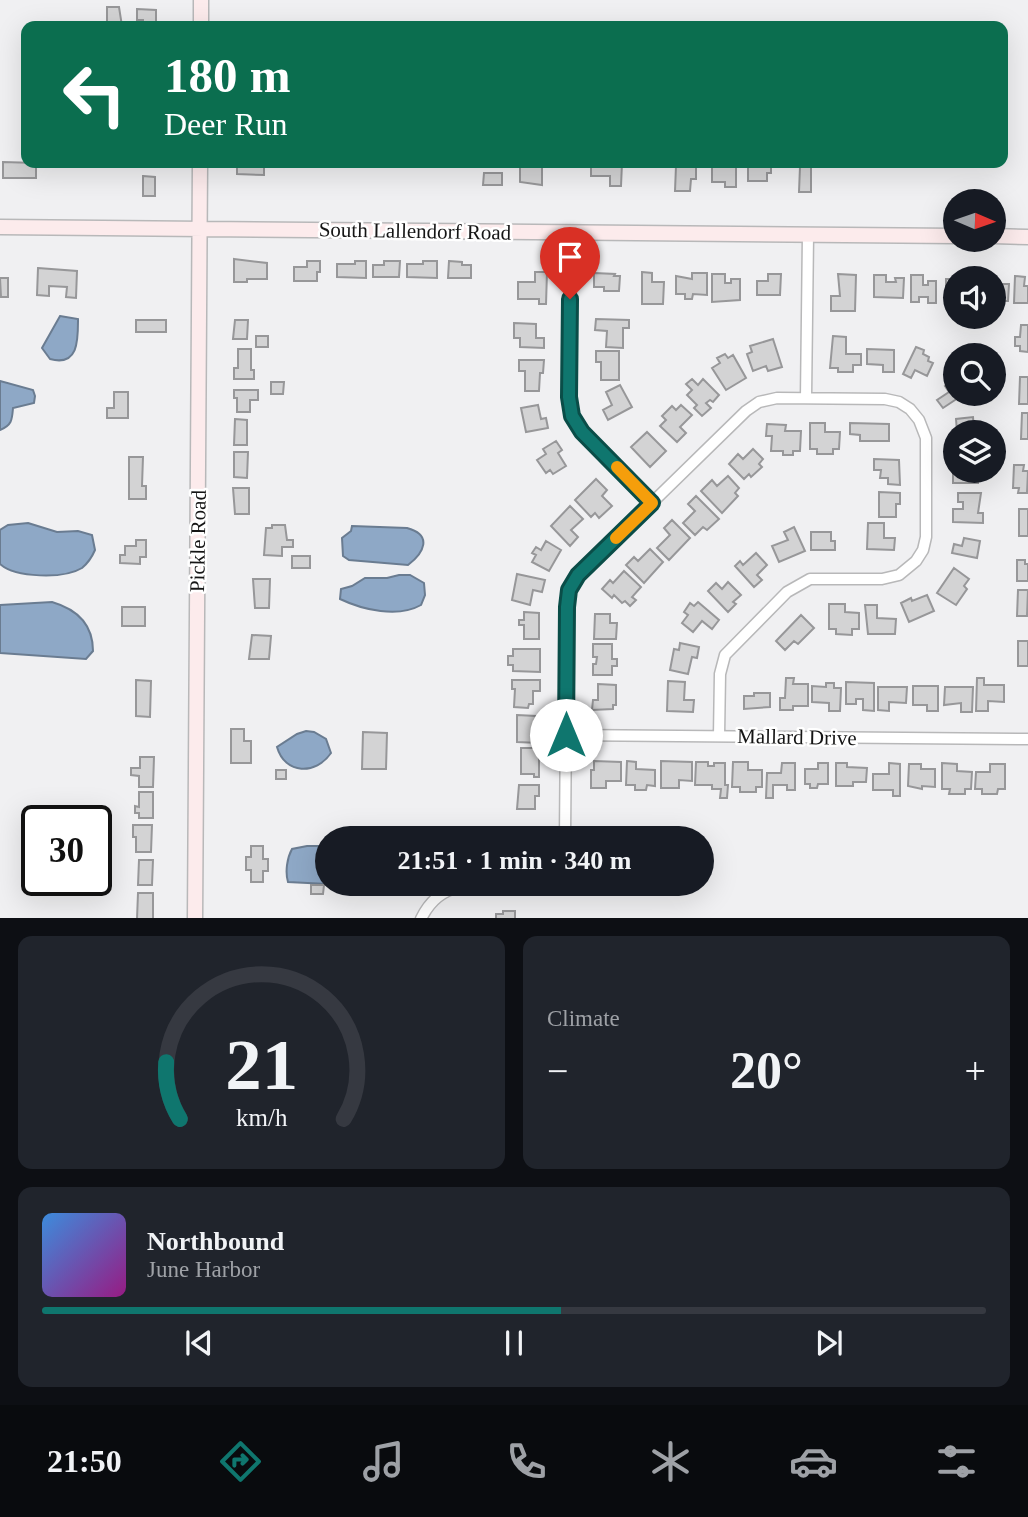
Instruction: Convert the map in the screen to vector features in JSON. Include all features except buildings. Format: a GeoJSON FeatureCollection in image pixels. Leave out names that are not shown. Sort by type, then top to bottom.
{"type":"FeatureCollection","features":[{"type":"Feature","properties":{"kind":"street"},"geometry":{"type":"LineString","coordinates":[[201,0],[201,21]]}},
{"type":"Feature","properties":{"kind":"street","name":"Pickle Road"},"geometry":{"type":"LineString","coordinates":[[195,918],[200,168]]}},
{"type":"Feature","properties":{"kind":"street","name":"South Lallendorf Road"},"geometry":{"type":"LineString","coordinates":[[0,227],[943,236]]}},
{"type":"Feature","properties":{"kind":"street"},"geometry":{"type":"LineString","coordinates":[[571,232],[570,410],[578,428],[652,503]]}},
{"type":"Feature","properties":{"kind":"street"},"geometry":{"type":"LineString","coordinates":[[806,398],[808,235]]}},
{"type":"Feature","properties":{"kind":"street"},"geometry":{"type":"LineString","coordinates":[[1006,236],[1028,237]]}},
{"type":"Feature","properties":{"kind":"street"},"geometry":{"type":"LineString","coordinates":[[565,826],[567,607],[569,590],[578,575],[749,408],[769,399],[885,399],[899,402],[915,414],[925,432],[925,544],[913,565],[894,577],[810,579],[787,592],[725,655],[720,674],[719,736]]}},
{"type":"Feature","properties":{"kind":"street","name":"Mallard Drive"},"geometry":{"type":"LineString","coordinates":[[566,735],[1028,739]]}},
{"type":"Feature","properties":{"kind":"street"},"geometry":{"type":"LineString","coordinates":[[422,918],[428,905],[437,896]]}},
{"type":"Feature","properties":{"kind":"water"},"geometry":{"type":"Polygon","coordinates":[[[60,316],[78,319],[77,343],[72,355],[67,359],[50,359],[42,348],[60,316]]]}},
{"type":"Feature","properties":{"kind":"water"},"geometry":{"type":"Polygon","coordinates":[[[0,381],[33,390],[35,396],[34,403],[13,408],[11,422],[0,430],[0,381]]]}},
{"type":"Feature","properties":{"kind":"water"},"geometry":{"type":"Polygon","coordinates":[[[28,523],[57,532],[78,531],[92,535],[95,550],[90,560],[74,572],[40,575],[7,569],[0,564],[0,530],[8,525],[28,523]]]}},
{"type":"Feature","properties":{"kind":"water"},"geometry":{"type":"Polygon","coordinates":[[[352,526],[407,528],[420,535],[423,540],[422,550],[408,565],[349,560],[343,556],[342,538],[351,531],[352,526]]]}},
{"type":"Feature","properties":{"kind":"water"},"geometry":{"type":"Polygon","coordinates":[[[410,575],[424,583],[425,595],[421,605],[391,612],[340,599],[341,589],[365,578],[410,575]]]}},
{"type":"Feature","properties":{"kind":"water"},"geometry":{"type":"Polygon","coordinates":[[[52,602],[76,613],[86,625],[93,651],[86,659],[0,653],[0,605],[52,602]]]}},
{"type":"Feature","properties":{"kind":"water"},"geometry":{"type":"Polygon","coordinates":[[[306,731],[326,739],[331,753],[317,765],[301,769],[287,763],[277,747],[306,731]]]}},
{"type":"Feature","properties":{"kind":"water"},"geometry":{"type":"Polygon","coordinates":[[[315,846],[315,883],[288,882],[287,865],[292,849],[315,846]]]}},
{"type":"Feature","properties":{"kind":"slow traffic"},"geometry":{"type":"LineString","coordinates":[[616,538],[652,503],[617,467]]}},
{"type":"Feature","properties":{"kind":"route"},"geometry":{"type":"LineString","coordinates":[[566,735],[569,590],[578,575],[652,503],[578,428],[572,416],[569,397],[570,299]]}}]}
